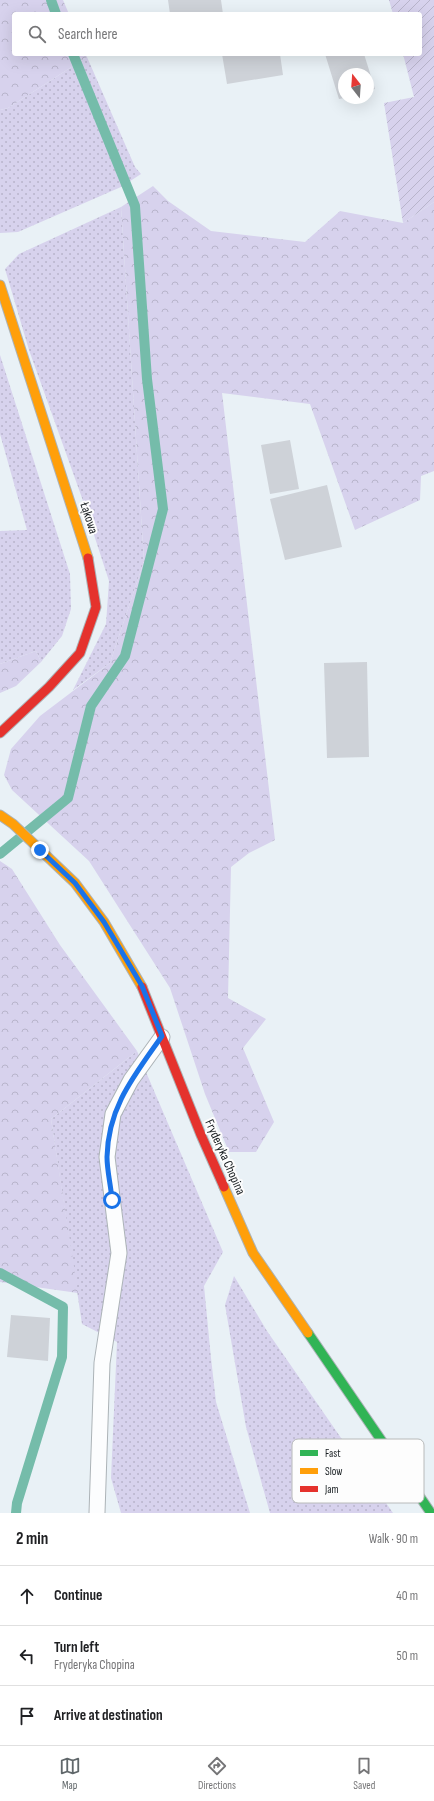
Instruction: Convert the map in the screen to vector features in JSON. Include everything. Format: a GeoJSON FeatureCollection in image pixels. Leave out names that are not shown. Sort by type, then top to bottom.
{"type":"FeatureCollection","features":[{"type":"Feature","properties":{"kind":"street","name":"Łąkowa"},"geometry":{"type":"LineString","coordinates":[[0,285],[88,557],[96,607],[80,653],[49,687],[0,733]]}},
{"type":"Feature","properties":{"kind":"street","name":"Fryderyka Chopina"},"geometry":{"type":"LineString","coordinates":[[0,815],[13,824],[75,883],[104,922],[142,986],[201,1135],[254,1253],[381,1439]]}},
{"type":"Feature","properties":{"kind":"street","name":"Fryderyka Chopina"},"geometry":{"type":"LineString","coordinates":[[424,1503],[431,1513]]}},
{"type":"Feature","properties":{"kind":"lane"},"geometry":{"type":"LineString","coordinates":[[97,1513],[102,1364],[119,1252],[107,1157],[113,1114],[131,1080],[162,1036]]}},
{"type":"Feature","properties":{"kind":"green space"},"geometry":{"type":"Polygon","coordinates":[[[0,0],[63,0],[68,12],[12,12],[12,56],[87,57],[8,108],[0,110],[0,0]]]}},
{"type":"Feature","properties":{"kind":"green space"},"geometry":{"type":"Polygon","coordinates":[[[389,0],[434,0],[434,202],[403,223],[384,103],[414,97],[404,56],[422,56],[422,12],[392,12],[389,0]]]}},
{"type":"Feature","properties":{"kind":"green space"},"geometry":{"type":"Polygon","coordinates":[[[87,57],[135,167],[141,174],[121,187],[18,232],[0,233],[0,110],[8,108],[87,57]]]}},
{"type":"Feature","properties":{"kind":"green space"},"geometry":{"type":"Polygon","coordinates":[[[153,186],[168,201],[211,231],[305,242],[340,211],[403,223],[434,202],[434,471],[421,476],[420,500],[355,530],[310,404],[222,393],[275,840],[249,853],[231,867],[228,998],[266,1019],[243,1048],[274,1122],[256,1152],[229,1152],[205,1094],[170,988],[89,861],[12,790],[4,775],[11,749],[40,716],[110,663],[144,561],[121,207],[153,186]]]}},
{"type":"Feature","properties":{"kind":"green space"},"geometry":{"type":"Polygon","coordinates":[[[121,207],[144,561],[110,663],[73,690],[106,624],[109,581],[82,498],[29,350],[5,269],[19,254],[121,207]]]}},
{"type":"Feature","properties":{"kind":"green space"},"geometry":{"type":"Polygon","coordinates":[[[0,355],[70,574],[71,609],[62,636],[41,662],[36,651],[0,664],[0,531],[27,530],[0,434],[0,355]]]}},
{"type":"Feature","properties":{"kind":"green space"},"geometry":{"type":"Polygon","coordinates":[[[36,651],[41,662],[16,686],[0,693],[0,664],[36,651]]]}},
{"type":"Feature","properties":{"kind":"green space"},"geometry":{"type":"Polygon","coordinates":[[[0,861],[12,869],[60,945],[137,1051],[51,1119],[78,1293],[0,1282],[0,861]]]}},
{"type":"Feature","properties":{"kind":"green space"},"geometry":{"type":"Polygon","coordinates":[[[137,1051],[223,1252],[204,1286],[211,1358],[216,1402],[250,1513],[121,1513],[111,1478],[117,1342],[82,1324],[51,1119],[137,1051]]]}},
{"type":"Feature","properties":{"kind":"green space"},"geometry":{"type":"Polygon","coordinates":[[[234,1276],[267,1331],[342,1439],[292,1439],[292,1503],[386,1503],[393,1513],[270,1513],[246,1427],[225,1305],[234,1276]]]}},
{"type":"Feature","properties":{"kind":"building"},"geometry":{"type":"Polygon","coordinates":[[[168,0],[221,0],[223,12],[170,12],[168,0]]]}},
{"type":"Feature","properties":{"kind":"building"},"geometry":{"type":"Polygon","coordinates":[[[222,56],[280,56],[283,75],[227,84],[222,56]]]}},
{"type":"Feature","properties":{"kind":"building"},"geometry":{"type":"Polygon","coordinates":[[[326,56],[365,56],[368,68],[338,68],[338,96],[326,56]]]}},
{"type":"Feature","properties":{"kind":"building"},"geometry":{"type":"Polygon","coordinates":[[[290,440],[299,489],[270,494],[261,445],[290,440]]]}},
{"type":"Feature","properties":{"kind":"building"},"geometry":{"type":"Polygon","coordinates":[[[327,485],[342,547],[285,560],[270,499],[327,485]]]}},
{"type":"Feature","properties":{"kind":"building"},"geometry":{"type":"Polygon","coordinates":[[[367,662],[369,757],[327,758],[324,663],[367,662]]]}},
{"type":"Feature","properties":{"kind":"building"},"geometry":{"type":"Polygon","coordinates":[[[11,1315],[50,1318],[48,1361],[7,1357],[11,1315]]]}},
{"type":"Feature","properties":{"kind":"waterway"},"geometry":{"type":"LineString","coordinates":[[51,0],[55,12]]}},
{"type":"Feature","properties":{"kind":"waterway"},"geometry":{"type":"LineString","coordinates":[[0,854],[68,798],[91,706],[125,656],[163,509],[147,379],[135,206],[74,56]]}},
{"type":"Feature","properties":{"kind":"waterway"},"geometry":{"type":"LineString","coordinates":[[0,1273],[63,1307],[62,1357],[17,1503],[16,1513]]}},
{"type":"Feature","properties":{"kind":"traffic: fast"},"geometry":{"type":"LineString","coordinates":[[308,1333],[380,1439]]}},
{"type":"Feature","properties":{"kind":"traffic: fast"},"geometry":{"type":"LineString","coordinates":[[424,1503],[431,1513]]}},
{"type":"Feature","properties":{"kind":"traffic: slow"},"geometry":{"type":"LineString","coordinates":[[0,285],[88,558]]}},
{"type":"Feature","properties":{"kind":"traffic: slow"},"geometry":{"type":"LineString","coordinates":[[0,815],[13,824],[75,883],[104,922],[142,987]]}},
{"type":"Feature","properties":{"kind":"traffic: slow"},"geometry":{"type":"LineString","coordinates":[[224,1187],[253,1253],[308,1333]]}},
{"type":"Feature","properties":{"kind":"traffic: jam"},"geometry":{"type":"LineString","coordinates":[[0,733],[49,687],[80,653],[96,607],[88,558]]}},
{"type":"Feature","properties":{"kind":"traffic: jam"},"geometry":{"type":"LineString","coordinates":[[142,987],[201,1135],[224,1187]]}},
{"type":"Feature","properties":{"kind":"route"},"geometry":{"type":"LineString","coordinates":[[40,850],[75,883],[104,922],[142,986],[162,1036],[131,1080],[113,1114],[107,1157],[112,1200]]}}]}
